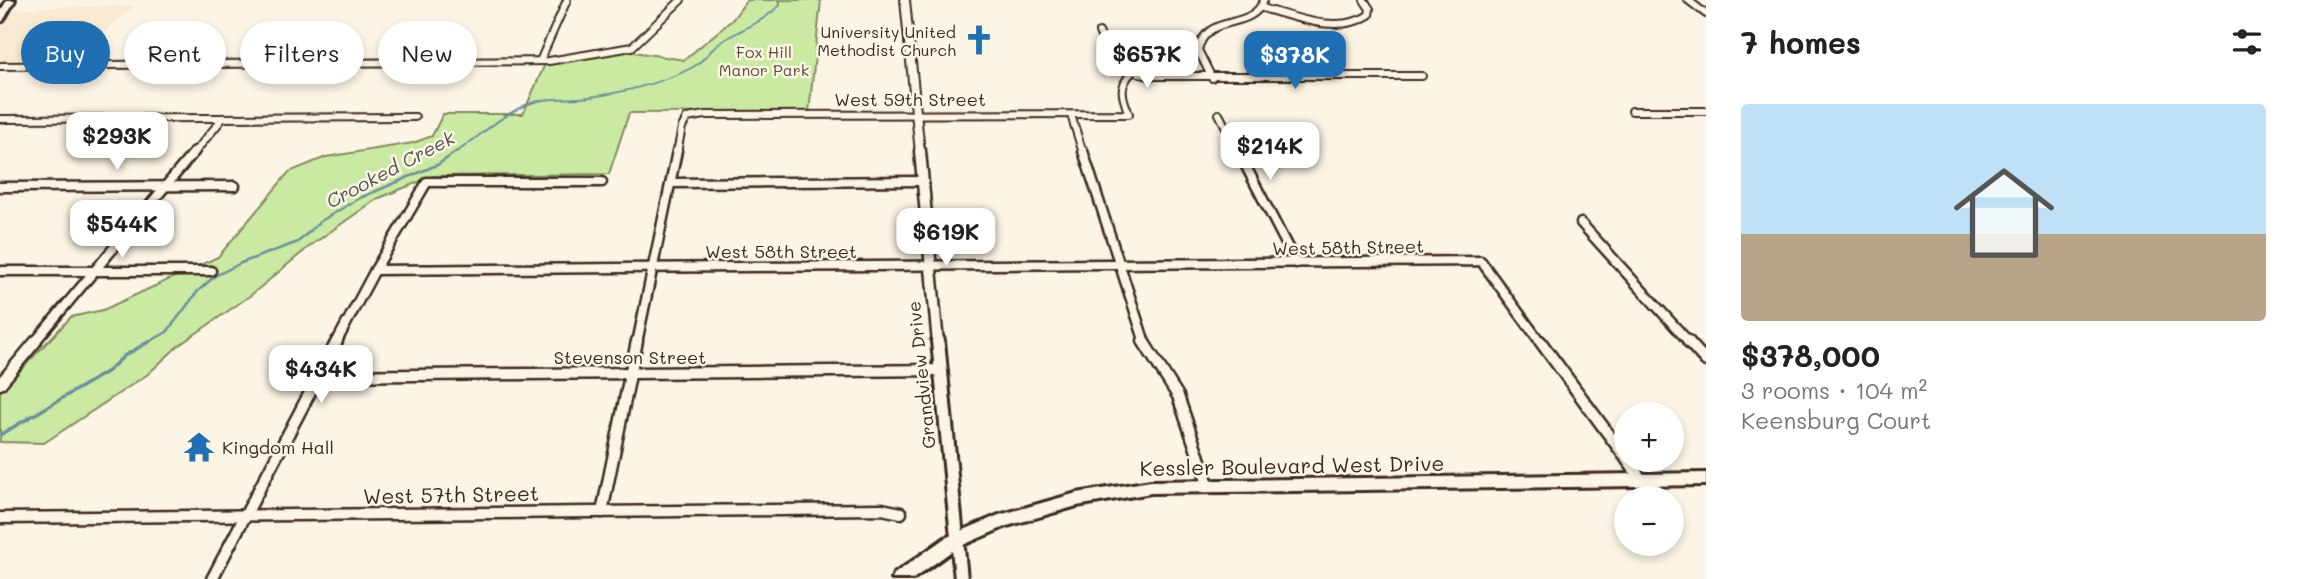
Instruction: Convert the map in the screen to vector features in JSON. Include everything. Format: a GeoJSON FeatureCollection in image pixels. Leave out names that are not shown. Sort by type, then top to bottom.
{"type":"FeatureCollection","features":[{"type":"Feature","properties":{"kind":"main road"},"geometry":{"type":"LineString","coordinates":[[0,19],[11,0]]}},
{"type":"Feature","properties":{"kind":"main road","name":"Grandview Drive"},"geometry":{"type":"LineString","coordinates":[[905,0],[961,579]]}},
{"type":"Feature","properties":{"kind":"main road","name":"Kessler Boulevard West Drive"},"geometry":{"type":"LineString","coordinates":[[900,579],[957,540],[1018,515],[1066,500],[1151,487],[1208,484],[1706,480]]}},
{"type":"Feature","properties":{"kind":"street"},"geometry":{"type":"LineString","coordinates":[[540,61],[567,0]]}},
{"type":"Feature","properties":{"kind":"street"},"geometry":{"type":"LineString","coordinates":[[0,66],[540,61],[634,46],[681,0]]}},
{"type":"Feature","properties":{"kind":"street"},"geometry":{"type":"LineString","coordinates":[[1212,78],[1198,50],[1202,36],[1214,27],[1255,14],[1262,8],[1264,0]]}},
{"type":"Feature","properties":{"kind":"street"},"geometry":{"type":"LineString","coordinates":[[1262,8],[1319,22],[1344,24],[1367,17],[1370,10],[1364,0]]}},
{"type":"Feature","properties":{"kind":"street"},"geometry":{"type":"LineString","coordinates":[[1688,0],[1704,10]]}},
{"type":"Feature","properties":{"kind":"street"},"geometry":{"type":"LineString","coordinates":[[1099,32],[1110,58],[1132,72],[1163,78],[1422,76]]}},
{"type":"Feature","properties":{"kind":"street","name":"West 59th Street"},"geometry":{"type":"LineString","coordinates":[[671,183],[682,127],[691,116],[1129,114],[1120,89],[1122,82],[1132,72]]}},
{"type":"Feature","properties":{"kind":"street"},"geometry":{"type":"LineString","coordinates":[[1632,111],[1706,111]]}},
{"type":"Feature","properties":{"kind":"street"},"geometry":{"type":"LineString","coordinates":[[1219,114],[1296,263]]}},
{"type":"Feature","properties":{"kind":"street"},"geometry":{"type":"LineString","coordinates":[[1071,115],[1142,339],[1178,396],[1208,484]]}},
{"type":"Feature","properties":{"kind":"street"},"geometry":{"type":"LineString","coordinates":[[0,118],[415,117]]}},
{"type":"Feature","properties":{"kind":"street"},"geometry":{"type":"LineString","coordinates":[[0,384],[223,118]]}},
{"type":"Feature","properties":{"kind":"street"},"geometry":{"type":"LineString","coordinates":[[602,512],[671,183],[922,181]]}},
{"type":"Feature","properties":{"kind":"street"},"geometry":{"type":"LineString","coordinates":[[212,579],[375,270],[427,182],[602,182]]}},
{"type":"Feature","properties":{"kind":"street"},"geometry":{"type":"LineString","coordinates":[[0,187],[235,186]]}},
{"type":"Feature","properties":{"kind":"street"},"geometry":{"type":"LineString","coordinates":[[1581,223],[1706,361]]}},
{"type":"Feature","properties":{"kind":"street","name":"West 58th Street"},"geometry":{"type":"LineString","coordinates":[[375,270],[1480,261],[1614,443]]}},
{"type":"Feature","properties":{"kind":"street"},"geometry":{"type":"LineString","coordinates":[[0,271],[211,271]]}},
{"type":"Feature","properties":{"kind":"street","name":"Stevenson Street"},"geometry":{"type":"LineString","coordinates":[[319,376],[941,370]]}},
{"type":"Feature","properties":{"kind":"street"},"geometry":{"type":"LineString","coordinates":[[1636,472],[1642,480]]}},
{"type":"Feature","properties":{"kind":"street","name":"West 57th Street"},"geometry":{"type":"LineString","coordinates":[[0,518],[883,509],[901,513]]}},
{"type":"Feature","properties":{"kind":"shaded area"},"geometry":{"type":"Polygon","coordinates":[[[134,6],[110,27],[110,21],[21,21],[21,62],[0,62],[0,32],[12,10],[134,6]]]}},
{"type":"Feature","properties":{"kind":"green space","name":"Fox Hill Manor Park"},"geometry":{"type":"Polygon","coordinates":[[[747,0],[821,0],[809,112],[629,113],[609,174],[433,176],[377,199],[310,246],[251,295],[178,346],[148,374],[44,443],[0,442],[0,392],[71,317],[103,310],[218,257],[289,172],[326,157],[413,143],[432,136],[443,114],[523,114],[545,64],[628,51],[684,60],[732,20],[747,0]]]}},
{"type":"Feature","properties":{"kind":"waterway","name":"Crooked Creek"},"geometry":{"type":"LineString","coordinates":[[455,153],[507,115],[534,102],[615,93],[682,72],[697,64],[721,42],[766,17],[780,5],[780,0]]}},
{"type":"Feature","properties":{"kind":"waterway","name":"Crooked Creek"},"geometry":{"type":"LineString","coordinates":[[147,343],[167,332],[198,291],[215,276],[241,263],[298,242],[321,221],[360,198],[439,164],[457,151]]}},
{"type":"Feature","properties":{"kind":"waterway","name":"Crooked Creek"},"geometry":{"type":"LineString","coordinates":[[0,435],[108,371],[124,356],[150,341]]}},
{"type":"Feature","properties":{"kind":"place","name":"University United Methodist Church"},"geometry":{"type":"Point","coordinates":[979,40]}},
{"type":"Feature","properties":{"kind":"place","name":"Kingdom Hall"},"geometry":{"type":"Point","coordinates":[199,447]}}]}
